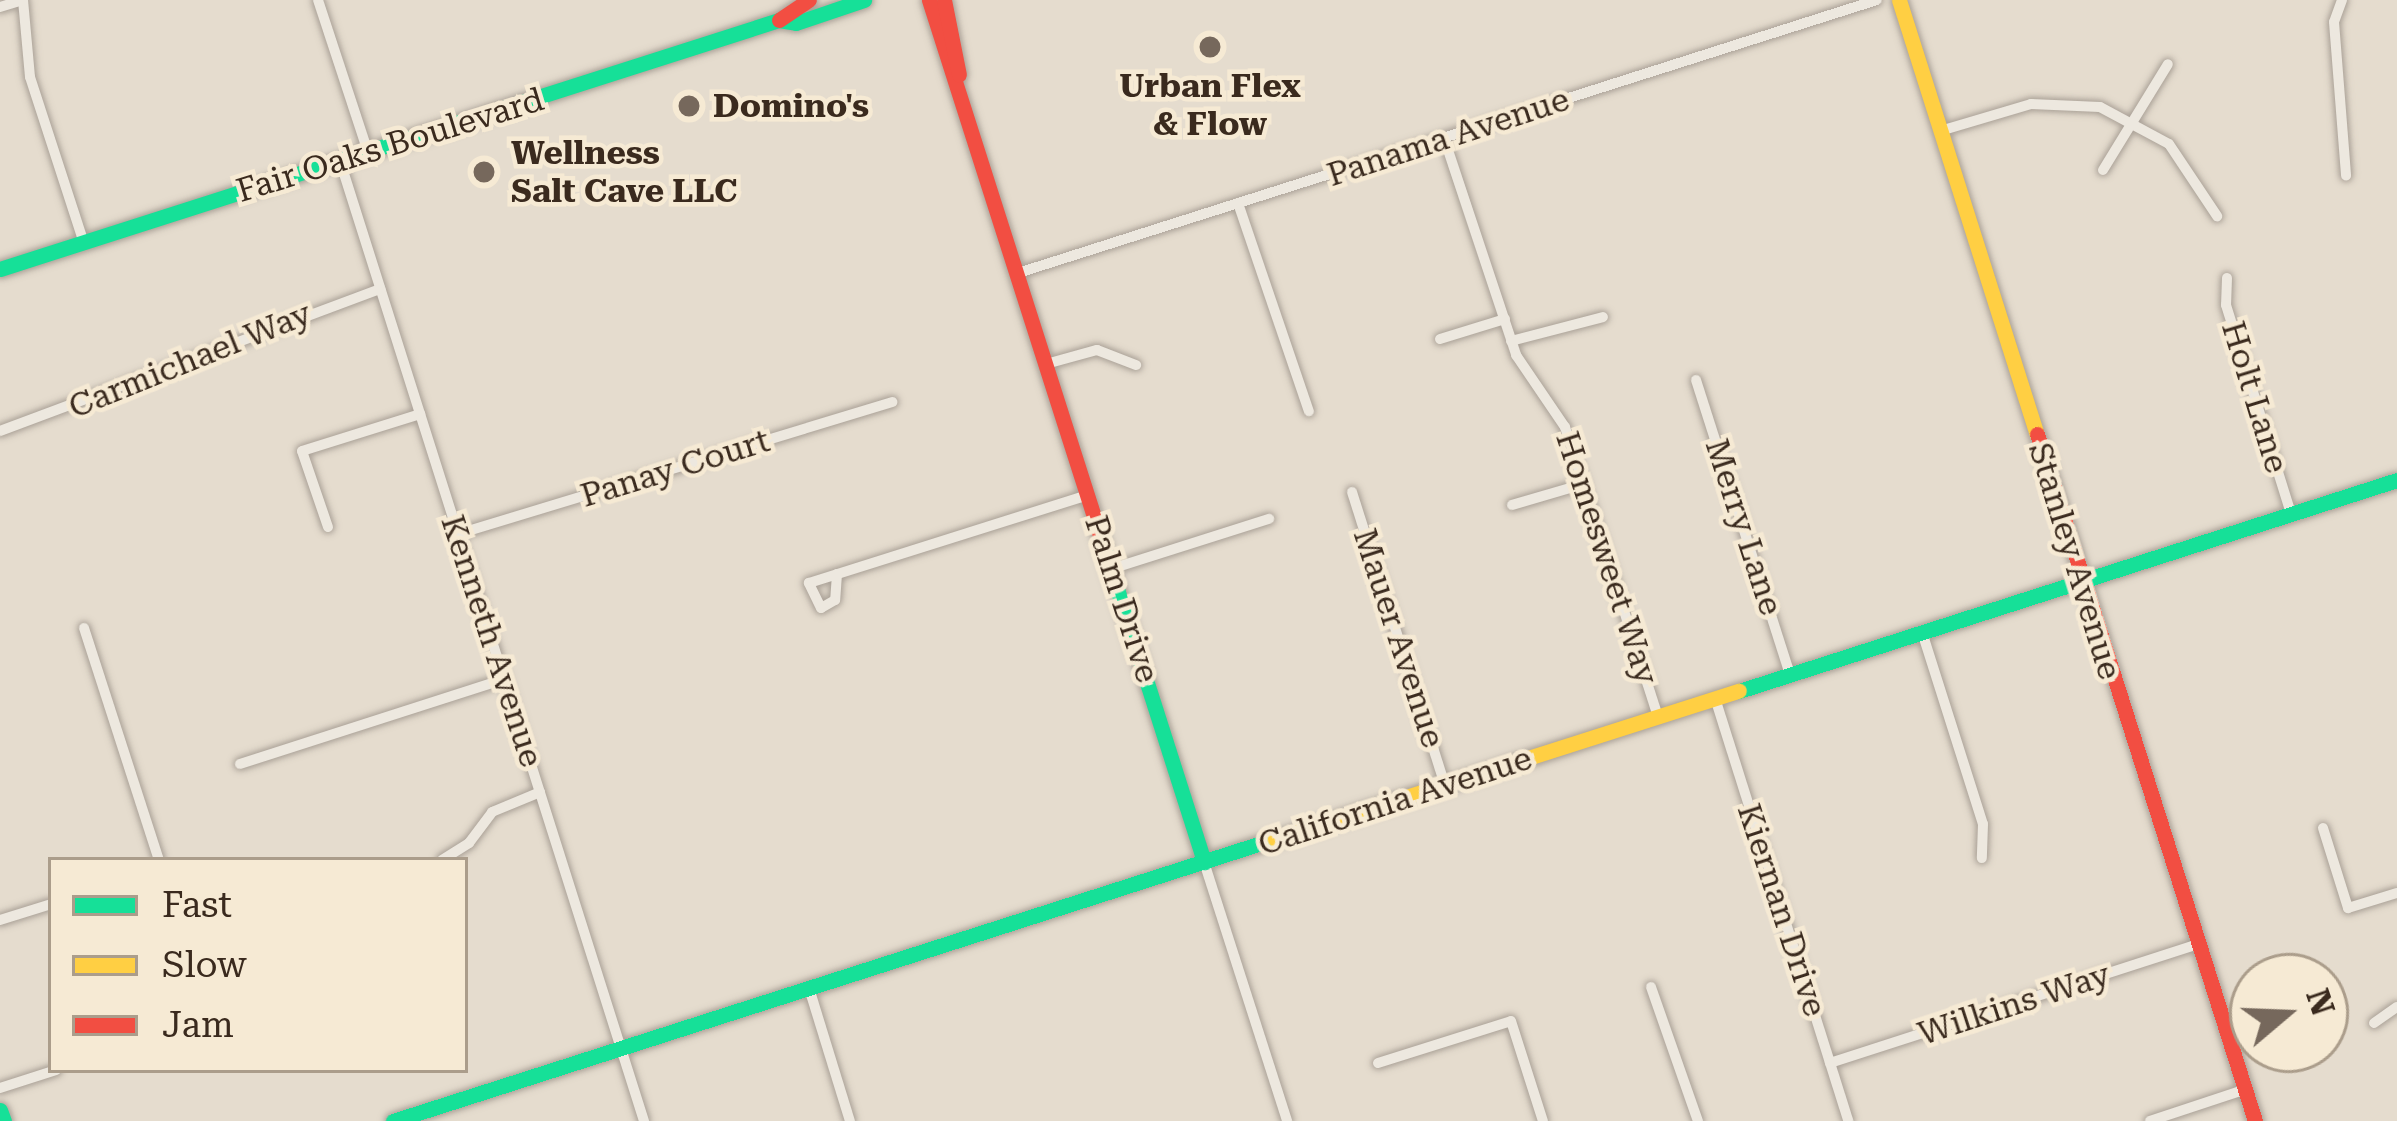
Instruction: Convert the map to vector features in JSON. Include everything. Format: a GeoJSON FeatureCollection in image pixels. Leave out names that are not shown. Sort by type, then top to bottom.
{"type":"FeatureCollection","features":[{"type":"Feature","properties":{"kind":"street"},"geometry":{"type":"LineString","coordinates":[[0,7],[23,0],[30,77],[84,243]]}},
{"type":"Feature","properties":{"kind":"street"},"geometry":{"type":"LineString","coordinates":[[318,0],[368,152]]}},
{"type":"Feature","properties":{"kind":"street","name":"Fair Oaks Boulevard"},"geometry":{"type":"LineString","coordinates":[[0,269],[779,20],[809,0]]}},
{"type":"Feature","properties":{"kind":"street","name":"Fair Oaks Boulevard"},"geometry":{"type":"LineString","coordinates":[[779,20],[796,23],[864,0]]}},
{"type":"Feature","properties":{"kind":"street","name":"Palm Drive"},"geometry":{"type":"LineString","coordinates":[[929,0],[959,75],[1287,1121]]}},
{"type":"Feature","properties":{"kind":"street","name":"Palm Drive"},"geometry":{"type":"LineString","coordinates":[[944,0],[959,75]]}},
{"type":"Feature","properties":{"kind":"street","name":"Panama Avenue"},"geometry":{"type":"LineString","coordinates":[[1018,273],[1877,0]]}},
{"type":"Feature","properties":{"kind":"street","name":"Stanley Avenue"},"geometry":{"type":"LineString","coordinates":[[1899,0],[2255,1121]]}},
{"type":"Feature","properties":{"kind":"street"},"geometry":{"type":"LineString","coordinates":[[2342,0],[2334,22],[2346,176]]}},
{"type":"Feature","properties":{"kind":"street"},"geometry":{"type":"LineString","coordinates":[[2103,170],[2168,64]]}},
{"type":"Feature","properties":{"kind":"street"},"geometry":{"type":"LineString","coordinates":[[1940,131],[2048,102],[2134,120],[2182,156],[2217,216]]}},
{"type":"Feature","properties":{"kind":"street","name":"Homesweet Way"},"geometry":{"type":"LineString","coordinates":[[1444,138],[1511,341],[1562,419],[1658,716]]}},
{"type":"Feature","properties":{"kind":"street","name":"Kenneth Avenue"},"geometry":{"type":"LineString","coordinates":[[340,161],[644,1121]]}},
{"type":"Feature","properties":{"kind":"street"},"geometry":{"type":"LineString","coordinates":[[1238,203],[1309,411]]}},
{"type":"Feature","properties":{"kind":"street","name":"Holt Lane"},"geometry":{"type":"LineString","coordinates":[[2227,278],[2227,305],[2291,514]]}},
{"type":"Feature","properties":{"kind":"street","name":"Carmichael Way"},"geometry":{"type":"LineString","coordinates":[[0,431],[380,289]]}},
{"type":"Feature","properties":{"kind":"street"},"geometry":{"type":"LineString","coordinates":[[1511,341],[1603,317]]}},
{"type":"Feature","properties":{"kind":"street"},"geometry":{"type":"LineString","coordinates":[[1440,339],[1504,319]]}},
{"type":"Feature","properties":{"kind":"street"},"geometry":{"type":"LineString","coordinates":[[1046,364],[1097,350],[1136,365]]}},
{"type":"Feature","properties":{"kind":"street","name":"Merry Lane"},"geometry":{"type":"LineString","coordinates":[[1696,380],[1790,674]]}},
{"type":"Feature","properties":{"kind":"street","name":"Panay Court"},"geometry":{"type":"LineString","coordinates":[[458,534],[892,402]]}},
{"type":"Feature","properties":{"kind":"street"},"geometry":{"type":"LineString","coordinates":[[328,527],[302,451],[420,414]]}},
{"type":"Feature","properties":{"kind":"street","name":"California Avenue"},"geometry":{"type":"LineString","coordinates":[[393,1121],[2397,480]]}},
{"type":"Feature","properties":{"kind":"street"},"geometry":{"type":"LineString","coordinates":[[1512,506],[1584,484]]}},
{"type":"Feature","properties":{"kind":"street","name":"Mauer Avenue"},"geometry":{"type":"LineString","coordinates":[[1352,492],[1445,785]]}},
{"type":"Feature","properties":{"kind":"street"},"geometry":{"type":"LineString","coordinates":[[837,574],[1088,495]]}},
{"type":"Feature","properties":{"kind":"street"},"geometry":{"type":"LineString","coordinates":[[1112,569],[1269,519]]}},
{"type":"Feature","properties":{"kind":"street"},"geometry":{"type":"LineString","coordinates":[[84,628],[158,857]]}},
{"type":"Feature","properties":{"kind":"street"},"geometry":{"type":"LineString","coordinates":[[1922,632],[1982,824],[1982,858]]}},
{"type":"Feature","properties":{"kind":"street"},"geometry":{"type":"LineString","coordinates":[[240,764],[504,680]]}},
{"type":"Feature","properties":{"kind":"street","name":"Kiernan Drive"},"geometry":{"type":"LineString","coordinates":[[1715,698],[1848,1121]]}},
{"type":"Feature","properties":{"kind":"street"},"geometry":{"type":"LineString","coordinates":[[448,857],[464,848],[492,812],[540,792]]}},
{"type":"Feature","properties":{"kind":"street"},"geometry":{"type":"LineString","coordinates":[[2323,828],[2348,908],[2397,892]]}},
{"type":"Feature","properties":{"kind":"street"},"geometry":{"type":"LineString","coordinates":[[0,920],[48,905]]}},
{"type":"Feature","properties":{"kind":"street","name":"Wilkins Way"},"geometry":{"type":"LineString","coordinates":[[1830,1063],[2198,944]]}},
{"type":"Feature","properties":{"kind":"street"},"geometry":{"type":"LineString","coordinates":[[1651,987],[1698,1121]]}},
{"type":"Feature","properties":{"kind":"street"},"geometry":{"type":"LineString","coordinates":[[808,988],[850,1121]]}},
{"type":"Feature","properties":{"kind":"street"},"geometry":{"type":"LineString","coordinates":[[2374,1023],[2397,1007]]}},
{"type":"Feature","properties":{"kind":"street"},"geometry":{"type":"LineString","coordinates":[[1378,1064],[1511,1021],[1543,1121]]}},
{"type":"Feature","properties":{"kind":"street"},"geometry":{"type":"LineString","coordinates":[[0,1088],[48,1073]]}},
{"type":"Feature","properties":{"kind":"street"},"geometry":{"type":"LineString","coordinates":[[2150,1121],[2245,1090]]}},
{"type":"Feature","properties":{"kind":"street"},"geometry":{"type":"LineString","coordinates":[[0,1110],[4,1121]]}},
{"type":"Feature","properties":{"kind":"traffic: fast"},"geometry":{"type":"LineString","coordinates":[[0,269],[779,20],[796,23],[864,0]]}},
{"type":"Feature","properties":{"kind":"traffic: fast"},"geometry":{"type":"LineString","coordinates":[[1739,691],[2397,480]]}},
{"type":"Feature","properties":{"kind":"traffic: fast"},"geometry":{"type":"LineString","coordinates":[[1104,548],[1204,862]]}},
{"type":"Feature","properties":{"kind":"traffic: fast"},"geometry":{"type":"LineString","coordinates":[[393,1121],[1274,839]]}},
{"type":"Feature","properties":{"kind":"traffic: fast"},"geometry":{"type":"LineString","coordinates":[[0,1110],[4,1121]]}},
{"type":"Feature","properties":{"kind":"traffic: slow"},"geometry":{"type":"LineString","coordinates":[[1899,0],[2037,434]]}},
{"type":"Feature","properties":{"kind":"traffic: slow"},"geometry":{"type":"LineString","coordinates":[[1274,839],[1739,691]]}},
{"type":"Feature","properties":{"kind":"traffic: jam"},"geometry":{"type":"LineString","coordinates":[[779,20],[809,0]]}},
{"type":"Feature","properties":{"kind":"traffic: jam"},"geometry":{"type":"LineString","coordinates":[[929,0],[1104,548]]}},
{"type":"Feature","properties":{"kind":"traffic: jam"},"geometry":{"type":"LineString","coordinates":[[944,0],[959,75]]}},
{"type":"Feature","properties":{"kind":"traffic: jam"},"geometry":{"type":"LineString","coordinates":[[2037,434],[2255,1121]]}},
{"type":"Feature","properties":{"kind":"place","name":"Urban Flex & Flow"},"geometry":{"type":"Point","coordinates":[1210,47]}},
{"type":"Feature","properties":{"kind":"place","name":"Domino's"},"geometry":{"type":"Point","coordinates":[689,106]}},
{"type":"Feature","properties":{"kind":"place","name":"Wellness Salt Cave LLC"},"geometry":{"type":"Point","coordinates":[484,172]}}]}
